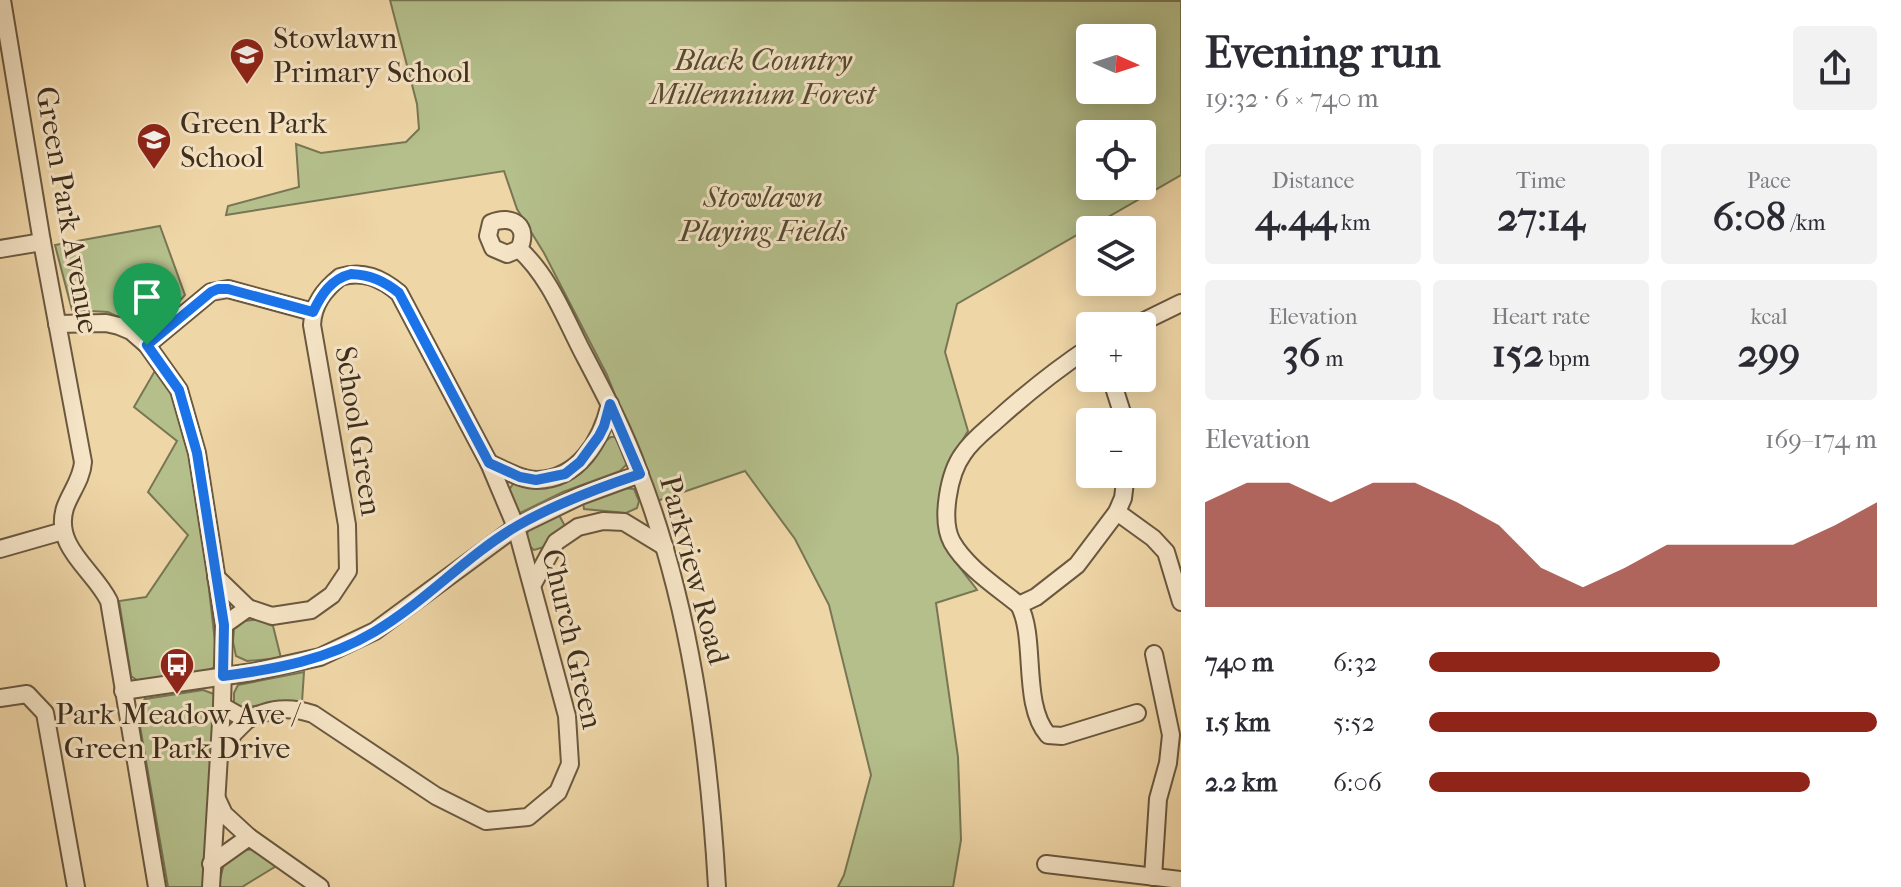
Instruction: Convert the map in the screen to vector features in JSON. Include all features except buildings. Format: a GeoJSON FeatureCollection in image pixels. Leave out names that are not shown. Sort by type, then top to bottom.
{"type":"FeatureCollection","features":[{"type":"Feature","properties":{"kind":"street","name":"Green Park Avenue"},"geometry":{"type":"LineString","coordinates":[[2,0],[83,462],[82,472],[64,511],[63,531]]}},
{"type":"Feature","properties":{"kind":"street"},"geometry":{"type":"LineString","coordinates":[[0,249],[42,242]]}},
{"type":"Feature","properties":{"kind":"street","name":"Parkview Road"},"geometry":{"type":"LineString","coordinates":[[519,249],[542,274],[610,404],[640,474],[665,547],[695,683],[712,789],[717,887]]}},
{"type":"Feature","properties":{"kind":"street","name":"School Green"},"geometry":{"type":"LineString","coordinates":[[248,608],[272,616],[311,610],[332,595],[348,571],[347,525],[312,325],[313,312],[319,299],[340,277],[362,274],[386,282],[399,293],[489,463],[516,527]]}},
{"type":"Feature","properties":{"kind":"street"},"geometry":{"type":"LineString","coordinates":[[147,345],[218,289],[313,312]]}},
{"type":"Feature","properties":{"kind":"street"},"geometry":{"type":"LineString","coordinates":[[1156,315],[1181,303]]}},
{"type":"Feature","properties":{"kind":"street"},"geometry":{"type":"LineString","coordinates":[[57,324],[106,323],[119,326],[131,331],[147,345],[179,390],[197,453],[224,625],[211,887]]}},
{"type":"Feature","properties":{"kind":"street"},"geometry":{"type":"LineString","coordinates":[[1076,358],[1033,388],[961,455],[945,512],[951,541],[975,568],[1019,605],[1025,616],[1030,682],[1043,728],[1048,735],[1062,736],[1137,713]]}},
{"type":"Feature","properties":{"kind":"street"},"geometry":{"type":"LineString","coordinates":[[489,463],[520,477],[536,480],[565,474],[580,462],[599,436],[610,404]]}},
{"type":"Feature","properties":{"kind":"street"},"geometry":{"type":"LineString","coordinates":[[123,691],[320,657],[364,637],[516,527],[580,496],[640,474]]}},
{"type":"Feature","properties":{"kind":"street"},"geometry":{"type":"LineString","coordinates":[[1019,605],[1036,597],[1077,565],[1117,512],[1124,488]]}},
{"type":"Feature","properties":{"kind":"street"},"geometry":{"type":"LineString","coordinates":[[1117,512],[1153,538],[1166,552],[1181,602]]}},
{"type":"Feature","properties":{"kind":"street"},"geometry":{"type":"LineString","coordinates":[[533,584],[556,542],[578,527],[603,521],[624,522],[665,547]]}},
{"type":"Feature","properties":{"kind":"street","name":"Church Green"},"geometry":{"type":"LineString","coordinates":[[247,720],[271,710],[294,708],[313,714],[436,796],[486,821],[528,817],[558,792],[570,764],[567,716],[516,527]]}},
{"type":"Feature","properties":{"kind":"street"},"geometry":{"type":"LineString","coordinates":[[0,549],[63,531],[72,554],[103,588],[109,601],[157,887]]}},
{"type":"Feature","properties":{"kind":"street"},"geometry":{"type":"LineString","coordinates":[[216,577],[248,608],[224,625]]}},
{"type":"Feature","properties":{"kind":"street"},"geometry":{"type":"LineString","coordinates":[[1153,877],[1158,799],[1168,763],[1171,735],[1154,654]]}},
{"type":"Feature","properties":{"kind":"street"},"geometry":{"type":"LineString","coordinates":[[0,698],[27,694],[45,713],[76,887]]}},
{"type":"Feature","properties":{"kind":"street"},"geometry":{"type":"LineString","coordinates":[[218,759],[234,733],[247,720],[222,706]]}},
{"type":"Feature","properties":{"kind":"street"},"geometry":{"type":"LineString","coordinates":[[215,796],[224,814],[249,837],[320,887]]}},
{"type":"Feature","properties":{"kind":"street"},"geometry":{"type":"LineString","coordinates":[[211,864],[249,837]]}},
{"type":"Feature","properties":{"kind":"street"},"geometry":{"type":"LineString","coordinates":[[1046,864],[1181,880]]}},
{"type":"Feature","properties":{"kind":"green space","name":"Stowlawn Playing Fields"},"geometry":{"type":"Polygon","coordinates":[[[390,0],[1181,1],[1181,175],[1156,189],[1156,120],[1076,120],[1076,200],[1138,200],[1110,216],[1076,216],[1076,235],[957,304],[945,352],[968,431],[947,471],[939,513],[945,543],[977,590],[936,603],[958,757],[961,840],[953,887],[838,887],[871,775],[829,605],[795,539],[745,471],[657,501],[607,375],[544,253],[517,209],[504,171],[226,215],[228,206],[299,187],[296,144],[321,153],[406,142],[419,129],[417,104],[390,0]]]}},
{"type":"Feature","properties":{"kind":"green space"},"geometry":{"type":"Polygon","coordinates":[[[160,226],[185,295],[151,333],[108,312],[72,310],[55,245],[160,226]]]}},
{"type":"Feature","properties":{"kind":"green space"},"geometry":{"type":"Polygon","coordinates":[[[156,369],[173,392],[194,459],[217,659],[215,667],[205,672],[138,681],[131,676],[119,601],[146,597],[188,535],[148,492],[177,441],[134,407],[156,369]]]}},
{"type":"Feature","properties":{"kind":"green space"},"geometry":{"type":"Polygon","coordinates":[[[611,437],[617,437],[628,463],[620,471],[563,492],[518,514],[512,505],[509,490],[513,484],[546,480],[577,469],[595,456],[611,437]]]}},
{"type":"Feature","properties":{"kind":"green space"},"geometry":{"type":"Polygon","coordinates":[[[622,488],[634,489],[639,501],[637,508],[626,513],[584,509],[583,503],[622,488]]]}},
{"type":"Feature","properties":{"kind":"green space"},"geometry":{"type":"Polygon","coordinates":[[[559,515],[566,528],[544,547],[534,550],[526,543],[528,529],[559,515]]]}},
{"type":"Feature","properties":{"kind":"green space"},"geometry":{"type":"Polygon","coordinates":[[[259,619],[273,626],[281,658],[247,661],[236,656],[234,629],[245,621],[259,619]]]}},
{"type":"Feature","properties":{"kind":"green space"},"geometry":{"type":"Polygon","coordinates":[[[304,672],[302,702],[239,708],[234,704],[238,685],[304,672]]]}},
{"type":"Feature","properties":{"kind":"green space"},"geometry":{"type":"Polygon","coordinates":[[[203,690],[214,694],[215,718],[204,887],[168,887],[137,709],[145,699],[203,690]]]}},
{"type":"Feature","properties":{"kind":"green space"},"geometry":{"type":"Polygon","coordinates":[[[253,849],[278,865],[242,887],[218,887],[225,860],[240,851],[253,849]]]}},
{"type":"Feature","properties":{"kind":"place","name":"Stowlawn Primary School"},"geometry":{"type":"Point","coordinates":[247,86]}},
{"type":"Feature","properties":{"kind":"place","name":"Green Park School"},"geometry":{"type":"Point","coordinates":[154,171]}},
{"type":"Feature","properties":{"kind":"place","name":"Park Meadow Ave / Green Park Drive"},"geometry":{"type":"Point","coordinates":[177,696]}},
{"type":"Feature","properties":{"kind":"route"},"geometry":{"type":"LineString","coordinates":[[362,274],[374,277],[399,293],[489,463],[520,477],[536,480],[565,474],[580,462],[599,436],[610,404],[640,474],[580,496],[516,527],[375,631],[341,648],[288,666],[223,676],[224,625],[197,453],[179,390],[147,345],[218,289],[313,312],[319,299],[340,277],[362,274]]}},
{"type":"Feature","properties":{"kind":"park label","name":"Black Country Millennium Forest"},"geometry":{"type":"Point","coordinates":[763,77]}}]}
